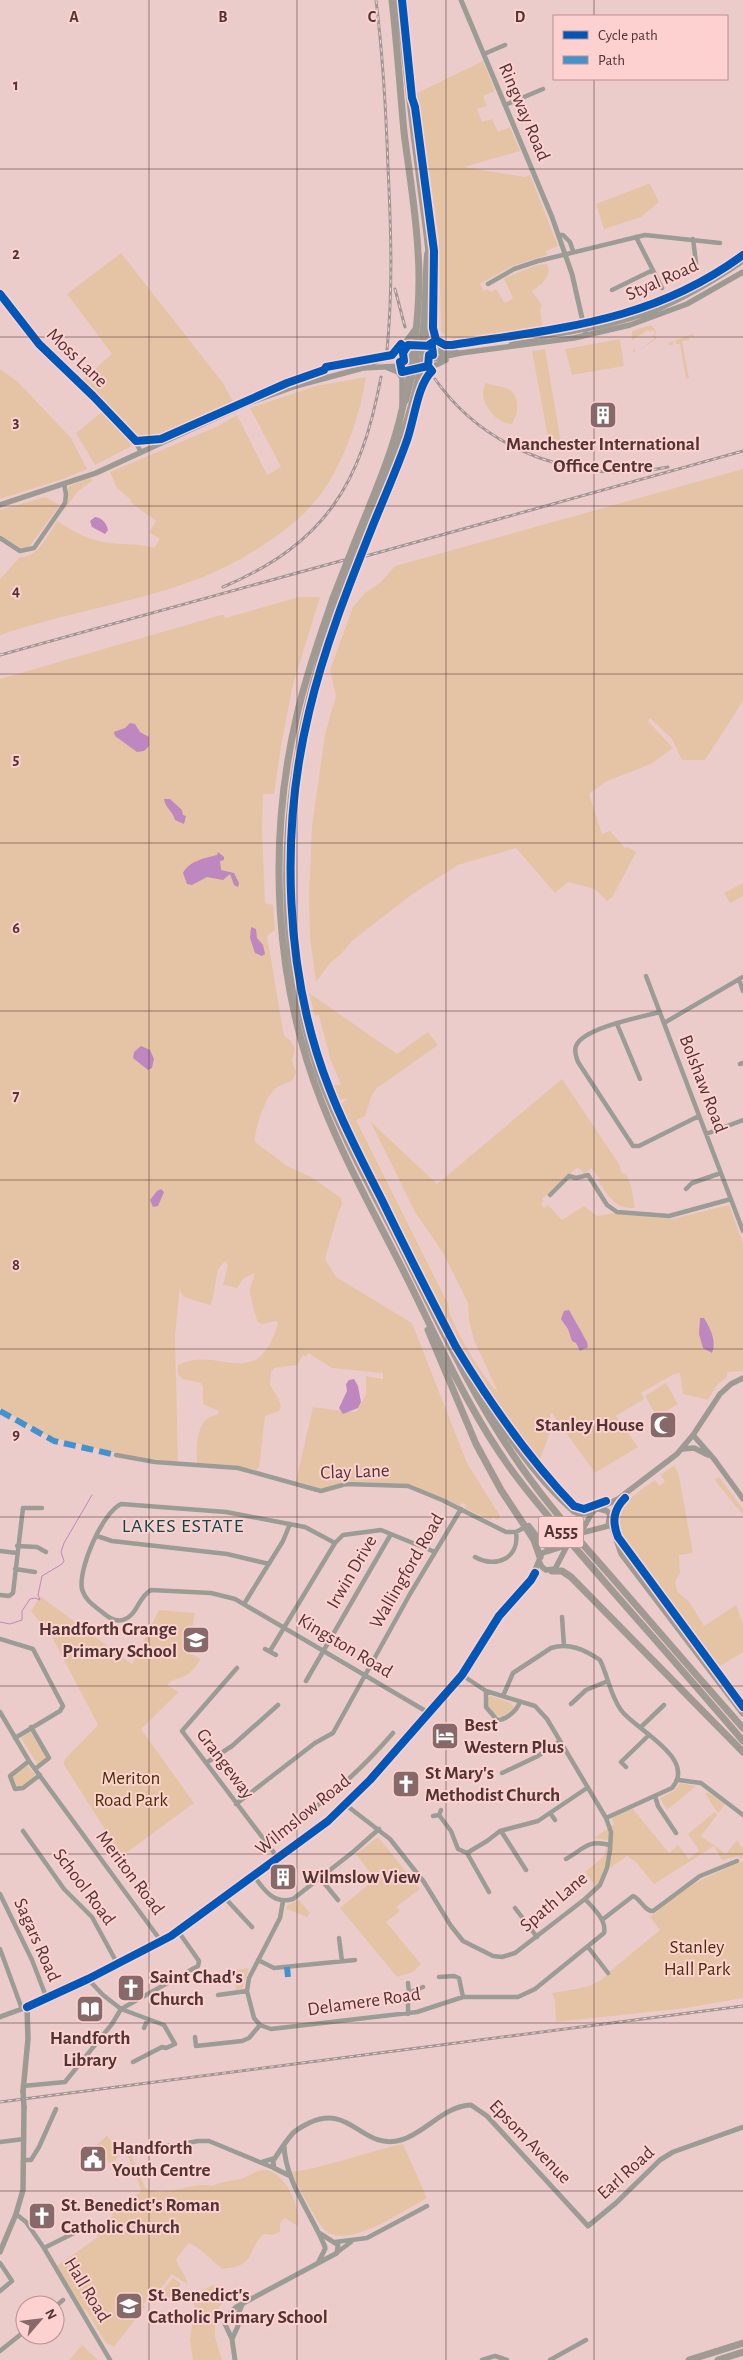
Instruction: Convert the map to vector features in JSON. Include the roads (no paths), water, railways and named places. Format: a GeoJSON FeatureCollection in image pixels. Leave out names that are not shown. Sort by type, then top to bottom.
{"type":"FeatureCollection","features":[{"type":"Feature","properties":{"kind":"highway","name":"A555"},"geometry":{"type":"LineString","coordinates":[[392,0],[418,254],[416,327],[418,383],[405,431],[360,548],[336,598],[312,684],[294,769],[287,850],[291,938],[306,1027],[328,1097],[419,1285],[470,1385],[522,1468],[565,1523],[743,1728]]}},
{"type":"Feature","properties":{"kind":"highway","name":"A555"},"geometry":{"type":"LineString","coordinates":[[399,0],[409,101],[428,246],[430,286],[428,318],[390,451],[355,542],[300,702],[288,768],[280,850],[282,931],[288,980],[298,1030],[322,1103],[466,1396],[514,1474],[551,1520],[743,1741]]}},
{"type":"Feature","properties":{"kind":"highway"},"geometry":{"type":"LineString","coordinates":[[419,1285],[467,1371],[528,1460],[574,1511],[593,1514]]}},
{"type":"Feature","properties":{"kind":"highway"},"geometry":{"type":"LineString","coordinates":[[416,1297],[449,1382],[476,1444],[501,1490],[525,1526]]}},
{"type":"Feature","properties":{"kind":"highway","name":"A555"},"geometry":{"type":"LineString","coordinates":[[610,1519],[618,1546],[626,1560],[743,1714]]}},
{"type":"Feature","properties":{"kind":"highway","name":"A555"},"geometry":{"type":"LineString","coordinates":[[525,1526],[536,1544],[539,1559]]}},
{"type":"Feature","properties":{"kind":"highway","name":"A555"},"geometry":{"type":"LineString","coordinates":[[551,1571],[562,1571],[571,1577],[743,1752]]}},
{"type":"Feature","properties":{"kind":"highway"},"geometry":{"type":"LineString","coordinates":[[681,2360],[743,2343]]}},
{"type":"Feature","properties":{"kind":"highway"},"geometry":{"type":"LineString","coordinates":[[689,2360],[711,2352]]}},
{"type":"Feature","properties":{"kind":"highway"},"geometry":{"type":"LineString","coordinates":[[720,2360],[743,2352]]}},
{"type":"Feature","properties":{"kind":"main road","name":"A555"},"geometry":{"type":"LineString","coordinates":[[418,354],[422,329],[428,246]]}},
{"type":"Feature","properties":{"kind":"main road","name":"Styal Road"},"geometry":{"type":"LineString","coordinates":[[507,346],[519,341],[584,328],[655,310],[695,290],[743,261]]}},
{"type":"Feature","properties":{"kind":"main road","name":"Styal Road"},"geometry":{"type":"LineString","coordinates":[[0,505],[64,484],[141,452],[246,404],[326,376],[363,368],[416,363],[461,353],[585,335],[630,325],[669,312],[704,295],[743,272]]}},
{"type":"Feature","properties":{"kind":"main road","name":"A555"},"geometry":{"type":"LineString","coordinates":[[428,318],[430,335],[436,345],[461,353]]}},
{"type":"Feature","properties":{"kind":"main road"},"geometry":{"type":"LineString","coordinates":[[388,359],[398,352],[416,327]]}},
{"type":"Feature","properties":{"kind":"main road","name":"Styal Road"},"geometry":{"type":"LineString","coordinates":[[363,368],[371,362],[439,350],[461,353]]}},
{"type":"Feature","properties":{"kind":"main road","name":"A555"},"geometry":{"type":"LineString","coordinates":[[418,383],[430,368],[461,353]]}},
{"type":"Feature","properties":{"kind":"main road"},"geometry":{"type":"LineString","coordinates":[[386,367],[395,370],[402,378],[402,410]]}},
{"type":"Feature","properties":{"kind":"main road"},"geometry":{"type":"LineString","coordinates":[[568,1545],[549,1550],[539,1559],[544,1569],[551,1571],[557,1568],[568,1545],[581,1534],[593,1514],[618,1499],[671,1460],[693,1436],[720,1394],[731,1384],[743,1378]]}},
{"type":"Feature","properties":{"kind":"main road"},"geometry":{"type":"LineString","coordinates":[[693,1436],[714,1459],[743,1499]]}},
{"type":"Feature","properties":{"kind":"main road"},"geometry":{"type":"LineString","coordinates":[[682,1449],[698,1449],[714,1459]]}},
{"type":"Feature","properties":{"kind":"main road"},"geometry":{"type":"LineString","coordinates":[[581,1534],[600,1530],[608,1526],[618,1499]]}},
{"type":"Feature","properties":{"kind":"main road"},"geometry":{"type":"LineString","coordinates":[[593,1514],[606,1511],[610,1519]]}},
{"type":"Feature","properties":{"kind":"main road"},"geometry":{"type":"LineString","coordinates":[[593,1514],[592,1526],[600,1530]]}},
{"type":"Feature","properties":{"kind":"main road"},"geometry":{"type":"LineString","coordinates":[[549,1550],[558,1554],[560,1562]]}},
{"type":"Feature","properties":{"kind":"main road","name":"Wilmslow Road"},"geometry":{"type":"LineString","coordinates":[[25,2008],[88,1979],[178,1931],[278,1858],[346,1805],[462,1674],[500,1616],[531,1580],[539,1559]]}},
{"type":"Feature","properties":{"kind":"main road","name":"Wilmslow Road"},"geometry":{"type":"LineString","coordinates":[[531,1580],[551,1571]]}},
{"type":"Feature","properties":{"kind":"main road"},"geometry":{"type":"LineString","coordinates":[[0,2252],[16,2214],[23,2190],[25,2160],[23,2088],[28,2039],[25,2008]]}},
{"type":"Feature","properties":{"kind":"street","name":"Ringway Road"},"geometry":{"type":"LineString","coordinates":[[461,0],[559,236],[585,335]]}},
{"type":"Feature","properties":{"kind":"street"},"geometry":{"type":"LineString","coordinates":[[484,54],[505,45]]}},
{"type":"Feature","properties":{"kind":"street"},"geometry":{"type":"LineString","coordinates":[[506,105],[543,88]]}},
{"type":"Feature","properties":{"kind":"street"},"geometry":{"type":"LineString","coordinates":[[488,284],[521,266],[573,251],[652,234],[720,243]]}},
{"type":"Feature","properties":{"kind":"street","name":"Ringway Road"},"geometry":{"type":"LineString","coordinates":[[559,236],[563,235],[567,239],[573,251]]}},
{"type":"Feature","properties":{"kind":"street"},"geometry":{"type":"LineString","coordinates":[[636,237],[662,288]]}},
{"type":"Feature","properties":{"kind":"street"},"geometry":{"type":"LineString","coordinates":[[692,239],[696,263],[693,268]]}},
{"type":"Feature","properties":{"kind":"street"},"geometry":{"type":"LineString","coordinates":[[612,290],[653,270]]}},
{"type":"Feature","properties":{"kind":"street","name":"Moss Lane"},"geometry":{"type":"LineString","coordinates":[[0,294],[39,344],[136,441],[141,452]]}},
{"type":"Feature","properties":{"kind":"street"},"geometry":{"type":"LineString","coordinates":[[0,538],[20,551],[34,548],[65,503],[64,484]]}},
{"type":"Feature","properties":{"kind":"street","name":"Bolshaw Road"},"geometry":{"type":"LineString","coordinates":[[646,976],[743,1231]]}},
{"type":"Feature","properties":{"kind":"street"},"geometry":{"type":"LineString","coordinates":[[664,1023],[741,978],[743,991]]}},
{"type":"Feature","properties":{"kind":"street"},"geometry":{"type":"LineString","coordinates":[[660,1012],[589,1033],[578,1042],[575,1050],[578,1062],[630,1144],[639,1146],[699,1116]]}},
{"type":"Feature","properties":{"kind":"street"},"geometry":{"type":"LineString","coordinates":[[618,1024],[640,1079]]}},
{"type":"Feature","properties":{"kind":"street"},"geometry":{"type":"LineString","coordinates":[[706,1134],[743,1120]]}},
{"type":"Feature","properties":{"kind":"street"},"geometry":{"type":"LineString","coordinates":[[686,1189],[692,1183],[721,1173]]}},
{"type":"Feature","properties":{"kind":"street"},"geometry":{"type":"LineString","coordinates":[[550,1195],[569,1176],[576,1178],[588,1175],[607,1205],[617,1212],[669,1216],[731,1199]]}},
{"type":"Feature","properties":{"kind":"street","name":"Clay Lane"},"geometry":{"type":"LineString","coordinates":[[116,1455],[154,1462],[238,1468],[322,1491],[346,1484],[403,1485],[412,1487],[461,1509],[506,1532],[516,1532]]}},
{"type":"Feature","properties":{"kind":"street"},"geometry":{"type":"LineString","coordinates":[[269,1564],[227,1554],[112,1541],[97,1536],[110,1511],[121,1504],[128,1503],[226,1512],[290,1524],[313,1530],[335,1543]]}},
{"type":"Feature","properties":{"kind":"street"},"geometry":{"type":"LineString","coordinates":[[0,1595],[9,1596],[13,1593],[16,1553],[23,1508],[42,1508]]}},
{"type":"Feature","properties":{"kind":"street","name":"Wallingford Road"},"geometry":{"type":"LineString","coordinates":[[236,1804],[314,1743],[333,1733],[461,1509]]}},
{"type":"Feature","properties":{"kind":"street"},"geometry":{"type":"LineString","coordinates":[[244,1604],[283,1541],[290,1524]]}},
{"type":"Feature","properties":{"kind":"street"},"geometry":{"type":"LineString","coordinates":[[475,1557],[485,1563],[493,1563],[508,1556],[517,1542],[516,1532],[529,1525],[549,1550]]}},
{"type":"Feature","properties":{"kind":"street"},"geometry":{"type":"LineString","coordinates":[[270,1651],[335,1543],[343,1535],[353,1532],[381,1530],[435,1552]]}},
{"type":"Feature","properties":{"kind":"street","name":"Irwin Drive"},"geometry":{"type":"LineString","coordinates":[[306,1681],[392,1534]]}},
{"type":"Feature","properties":{"kind":"street","name":"Kingston Road"},"geometry":{"type":"LineString","coordinates":[[97,1536],[82,1571],[82,1590],[90,1602],[113,1620],[125,1619],[131,1616],[147,1592],[157,1588],[226,1596],[285,1627],[429,1713]]}},
{"type":"Feature","properties":{"kind":"street"},"geometry":{"type":"LineString","coordinates":[[18,1546],[37,1547],[46,1552]]}},
{"type":"Feature","properties":{"kind":"street"},"geometry":{"type":"LineString","coordinates":[[0,1551],[16,1553]]}},
{"type":"Feature","properties":{"kind":"street"},"geometry":{"type":"LineString","coordinates":[[15,1570],[35,1572]]}},
{"type":"Feature","properties":{"kind":"street"},"geometry":{"type":"LineString","coordinates":[[562,1617],[564,1646]]}},
{"type":"Feature","properties":{"kind":"street"},"geometry":{"type":"LineString","coordinates":[[0,1639],[33,1649],[62,1701],[62,1710],[15,1738]]}},
{"type":"Feature","properties":{"kind":"street"},"geometry":{"type":"LineString","coordinates":[[503,1696],[513,1673],[551,1648],[564,1646],[583,1650],[600,1660],[621,1711],[668,1752],[679,1774],[679,1780],[672,1788],[622,1809],[606,1818]]}},
{"type":"Feature","properties":{"kind":"street"},"geometry":{"type":"LineString","coordinates":[[265,1649],[276,1654]]}},
{"type":"Feature","properties":{"kind":"street","name":"Grangeway"},"geometry":{"type":"LineString","coordinates":[[237,1668],[182,1731],[278,1858]]}},
{"type":"Feature","properties":{"kind":"street","name":"Spath Lane"},"geometry":{"type":"LineString","coordinates":[[346,1805],[390,1839],[433,1895],[455,1933],[467,1944],[486,1953],[502,1957],[516,1953],[597,1889],[604,1879],[612,1832],[606,1818],[542,1712],[535,1706],[486,1691],[462,1674]]}},
{"type":"Feature","properties":{"kind":"street"},"geometry":{"type":"LineString","coordinates":[[571,1704],[586,1690],[608,1681]]}},
{"type":"Feature","properties":{"kind":"street"},"geometry":{"type":"LineString","coordinates":[[486,1691],[484,1700],[486,1707],[497,1720],[503,1720],[516,1710],[520,1702]]}},
{"type":"Feature","properties":{"kind":"street"},"geometry":{"type":"LineString","coordinates":[[206,1763],[232,1746],[278,1705]]}},
{"type":"Feature","properties":{"kind":"street"},"geometry":{"type":"LineString","coordinates":[[641,1727],[664,1705]]}},
{"type":"Feature","properties":{"kind":"street","name":"Meriton Road"},"geometry":{"type":"LineString","coordinates":[[0,1712],[29,1761],[161,1941]]}},
{"type":"Feature","properties":{"kind":"street"},"geometry":{"type":"LineString","coordinates":[[32,1727],[49,1756],[48,1760],[35,1769]]}},
{"type":"Feature","properties":{"kind":"street","name":"Wilmslow Road"},"geometry":{"type":"LineString","coordinates":[[266,1842],[281,1834],[330,1797],[354,1775],[393,1733]]}},
{"type":"Feature","properties":{"kind":"street"},"geometry":{"type":"LineString","coordinates":[[626,1767],[621,1762],[649,1734]]}},
{"type":"Feature","properties":{"kind":"street"},"geometry":{"type":"LineString","coordinates":[[502,1773],[531,1760],[560,1742]]}},
{"type":"Feature","properties":{"kind":"street"},"geometry":{"type":"LineString","coordinates":[[29,1761],[11,1774],[10,1780],[13,1786],[17,1790],[21,1789],[40,1775]]}},
{"type":"Feature","properties":{"kind":"street"},"geometry":{"type":"LineString","coordinates":[[679,1780],[701,1783],[743,1815]]}},
{"type":"Feature","properties":{"kind":"street"},"geometry":{"type":"LineString","coordinates":[[467,1853],[501,1831],[532,1824],[587,1788]]}},
{"type":"Feature","properties":{"kind":"street"},"geometry":{"type":"LineString","coordinates":[[655,1796],[658,1806],[676,1832]]}},
{"type":"Feature","properties":{"kind":"street"},"geometry":{"type":"LineString","coordinates":[[432,1816],[440,1813],[451,1831],[458,1849],[467,1853],[489,1892]]}},
{"type":"Feature","properties":{"kind":"street"},"geometry":{"type":"LineString","coordinates":[[550,1813],[555,1820]]}},
{"type":"Feature","properties":{"kind":"street"},"geometry":{"type":"LineString","coordinates":[[254,1876],[266,1893],[283,1901],[295,1897],[379,1829]]}},
{"type":"Feature","properties":{"kind":"street","name":"School Road"},"geometry":{"type":"LineString","coordinates":[[23,1831],[64,1889],[92,1917],[117,1963]]}},
{"type":"Feature","properties":{"kind":"street"},"geometry":{"type":"LineString","coordinates":[[501,1831],[526,1870]]}},
{"type":"Feature","properties":{"kind":"street"},"geometry":{"type":"LineString","coordinates":[[566,1859],[590,1843],[600,1842],[610,1845]]}},
{"type":"Feature","properties":{"kind":"street"},"geometry":{"type":"LineString","coordinates":[[585,1899],[602,1920],[630,1897],[636,1897],[647,1910],[653,1911],[700,1876],[737,1861]]}},
{"type":"Feature","properties":{"kind":"street"},"geometry":{"type":"LineString","coordinates":[[320,1878],[338,1900]]}},
{"type":"Feature","properties":{"kind":"street","name":"Sagars Road"},"geometry":{"type":"LineString","coordinates":[[0,1894],[47,1999]]}},
{"type":"Feature","properties":{"kind":"street"},"geometry":{"type":"LineString","coordinates":[[224,1897],[252,1927]]}},
{"type":"Feature","properties":{"kind":"street"},"geometry":{"type":"LineString","coordinates":[[195,2037],[196,2046],[242,2041],[248,2038],[260,2025],[252,2012],[248,1991],[248,1978],[280,1918],[283,1901]]}},
{"type":"Feature","properties":{"kind":"street"},"geometry":{"type":"LineString","coordinates":[[515,1908],[537,1937]]}},
{"type":"Feature","properties":{"kind":"street","name":"Delamere Road"},"geometry":{"type":"LineString","coordinates":[[260,2025],[271,2029],[408,2014],[423,2011],[463,1997],[518,1997],[535,1989],[604,1933],[602,1920]]}},
{"type":"Feature","properties":{"kind":"street"},"geometry":{"type":"LineString","coordinates":[[23,2088],[65,2082],[92,2052],[121,2009],[198,1966],[199,1961],[178,1931]]}},
{"type":"Feature","properties":{"kind":"street"},"geometry":{"type":"LineString","coordinates":[[339,1938],[342,1961]]}},
{"type":"Feature","properties":{"kind":"street"},"geometry":{"type":"LineString","coordinates":[[588,1946],[608,1973]]}},
{"type":"Feature","properties":{"kind":"street"},"geometry":{"type":"LineString","coordinates":[[0,1949],[25,2008]]}},
{"type":"Feature","properties":{"kind":"street"},"geometry":{"type":"LineString","coordinates":[[258,1960],[274,1968],[355,1960]]}},
{"type":"Feature","properties":{"kind":"street"},"geometry":{"type":"LineString","coordinates":[[439,1977],[454,1976],[459,1978],[463,1997]]}},
{"type":"Feature","properties":{"kind":"street"},"geometry":{"type":"LineString","coordinates":[[88,1979],[103,1995],[121,2009],[159,2022],[168,2030],[174,2044],[166,2048],[162,2047],[134,2062]]}},
{"type":"Feature","properties":{"kind":"street"},"geometry":{"type":"LineString","coordinates":[[408,1983],[409,1992],[406,1996],[408,2014]]}},
{"type":"Feature","properties":{"kind":"street"},"geometry":{"type":"LineString","coordinates":[[409,1992],[423,1987]]}},
{"type":"Feature","properties":{"kind":"street"},"geometry":{"type":"LineString","coordinates":[[218,1995],[248,1991]]}},
{"type":"Feature","properties":{"kind":"street","name":"Wilmslow Road"},"geometry":{"type":"LineString","coordinates":[[0,2017],[25,2008]]}},
{"type":"Feature","properties":{"kind":"street"},"geometry":{"type":"LineString","coordinates":[[144,2028],[148,2019]]}},
{"type":"Feature","properties":{"kind":"street","name":"Epsom Avenue"},"geometry":{"type":"LineString","coordinates":[[275,2157],[301,2127],[315,2120],[334,2117],[345,2121],[374,2140],[386,2142],[402,2140],[453,2108],[471,2105],[487,2116],[588,2226]]}},
{"type":"Feature","properties":{"kind":"street"},"geometry":{"type":"LineString","coordinates":[[25,2160],[31,2160],[36,2153],[56,2109]]}},
{"type":"Feature","properties":{"kind":"street","name":"Earl Road"},"geometry":{"type":"LineString","coordinates":[[588,2226],[616,2203],[660,2160],[674,2152],[743,2127]]}},
{"type":"Feature","properties":{"kind":"street"},"geometry":{"type":"LineString","coordinates":[[0,2142],[24,2140]]}},
{"type":"Feature","properties":{"kind":"street"},"geometry":{"type":"LineString","coordinates":[[134,2148],[176,2145],[198,2140],[209,2142],[262,2162],[290,2176]]}},
{"type":"Feature","properties":{"kind":"street"},"geometry":{"type":"LineString","coordinates":[[284,2145],[290,2176],[321,2234],[325,2248],[329,2255],[337,2253]]}},
{"type":"Feature","properties":{"kind":"street"},"geometry":{"type":"LineString","coordinates":[[262,2162],[280,2156],[286,2161]]}},
{"type":"Feature","properties":{"kind":"street"},"geometry":{"type":"LineString","coordinates":[[275,2157],[272,2163],[276,2169]]}},
{"type":"Feature","properties":{"kind":"street"},"geometry":{"type":"LineString","coordinates":[[276,2169],[284,2168],[286,2161]]}},
{"type":"Feature","properties":{"kind":"street"},"geometry":{"type":"LineString","coordinates":[[318,2263],[328,2243],[351,2242],[373,2236],[427,2206]]}},
{"type":"Feature","properties":{"kind":"street","name":"Hall Road"},"geometry":{"type":"LineString","coordinates":[[16,2214],[26,2222],[44,2248],[110,2360]]}},
{"type":"Feature","properties":{"kind":"street"},"geometry":{"type":"LineString","coordinates":[[44,2248],[74,2233]]}},
{"type":"Feature","properties":{"kind":"street"},"geometry":{"type":"LineString","coordinates":[[321,2234],[338,2245],[337,2253]]}},
{"type":"Feature","properties":{"kind":"street"},"geometry":{"type":"LineString","coordinates":[[236,2360],[232,2339],[226,2324],[231,2312],[318,2263],[322,2263],[351,2242]]}},
{"type":"Feature","properties":{"kind":"street"},"geometry":{"type":"LineString","coordinates":[[0,2263],[12,2281],[0,2291]]}},
{"type":"Feature","properties":{"kind":"street"},"geometry":{"type":"LineString","coordinates":[[232,2339],[237,2328],[242,2305]]}},
{"type":"Feature","properties":{"kind":"street"},"geometry":{"type":"LineString","coordinates":[[228,2318],[234,2316],[238,2319]]}},
{"type":"Feature","properties":{"kind":"street"},"geometry":{"type":"LineString","coordinates":[[228,2328],[231,2330],[237,2328]]}},
{"type":"Feature","properties":{"kind":"street"},"geometry":{"type":"LineString","coordinates":[[0,2351],[15,2339]]}},
{"type":"Feature","properties":{"kind":"street"},"geometry":{"type":"LineString","coordinates":[[550,2360],[586,2340]]}},
{"type":"Feature","properties":{"kind":"street"},"geometry":{"type":"LineString","coordinates":[[482,2360],[495,2356],[507,2360]]}},
{"type":"Feature","properties":{"kind":"waterway"},"geometry":{"type":"LineString","coordinates":[[0,1622],[10,1624],[22,1620],[22,1611],[30,1599],[40,1600],[38,1595],[42,1576],[64,1561],[61,1552],[64,1543],[92,1495]]}},
{"type":"Feature","properties":{"kind":"railway"},"geometry":{"type":"LineString","coordinates":[[376,0],[384,84],[390,213],[391,281],[387,350]]}},
{"type":"Feature","properties":{"kind":"railway"},"geometry":{"type":"LineString","coordinates":[[395,289],[405,327]]}},
{"type":"Feature","properties":{"kind":"railway"},"geometry":{"type":"LineString","coordinates":[[223,587],[259,570],[288,551],[313,529],[333,506],[349,479],[362,449],[373,415],[381,377]]}},
{"type":"Feature","properties":{"kind":"railway"},"geometry":{"type":"LineString","coordinates":[[435,379],[456,405],[481,426],[509,444],[538,457],[570,467],[602,471],[635,471],[668,467]]}},
{"type":"Feature","properties":{"kind":"railway"},"geometry":{"type":"LineString","coordinates":[[366,556],[743,451]]}},
{"type":"Feature","properties":{"kind":"railway"},"geometry":{"type":"LineString","coordinates":[[0,655],[344,560]]}},
{"type":"Feature","properties":{"kind":"railway"},"geometry":{"type":"LineString","coordinates":[[0,2102],[743,2006]]}},
{"type":"Feature","properties":{"kind":"place","name":"Manchester International Office Centre"},"geometry":{"type":"Point","coordinates":[603,415]}},
{"type":"Feature","properties":{"kind":"place","name":"Stanley House"},"geometry":{"type":"Point","coordinates":[663,1425]}},
{"type":"Feature","properties":{"kind":"place","name":"Handforth Grange Primary School"},"geometry":{"type":"Point","coordinates":[196,1640]}},
{"type":"Feature","properties":{"kind":"place","name":"Best Western Plus"},"geometry":{"type":"Point","coordinates":[445,1736]}},
{"type":"Feature","properties":{"kind":"place","name":"St Mary's Methodist Church"},"geometry":{"type":"Point","coordinates":[406,1784]}},
{"type":"Feature","properties":{"kind":"place","name":"Wilmslow View"},"geometry":{"type":"Point","coordinates":[283,1877]}},
{"type":"Feature","properties":{"kind":"place","name":"Saint Chad's Church"},"geometry":{"type":"Point","coordinates":[131,1988]}},
{"type":"Feature","properties":{"kind":"place","name":"Handforth Library"},"geometry":{"type":"Point","coordinates":[90,2009]}},
{"type":"Feature","properties":{"kind":"place","name":"Handforth Youth Centre"},"geometry":{"type":"Point","coordinates":[93,2159]}},
{"type":"Feature","properties":{"kind":"place","name":"St. Benedict's Roman Catholic Church"},"geometry":{"type":"Point","coordinates":[42,2216]}},
{"type":"Feature","properties":{"kind":"place","name":"St. Benedict's Catholic Primary School"},"geometry":{"type":"Point","coordinates":[129,2306]}},
{"type":"Feature","properties":{"kind":"district","name":"LAKES ESTATE"},"geometry":{"type":"Point","coordinates":[183,1526]}},
{"type":"Feature","properties":{"kind":"park label","name":"Meriton Road Park"},"geometry":{"type":"Point","coordinates":[131,1789]}},
{"type":"Feature","properties":{"kind":"park label","name":"Stanley Hall Park"},"geometry":{"type":"Point","coordinates":[697,1958]}}]}
